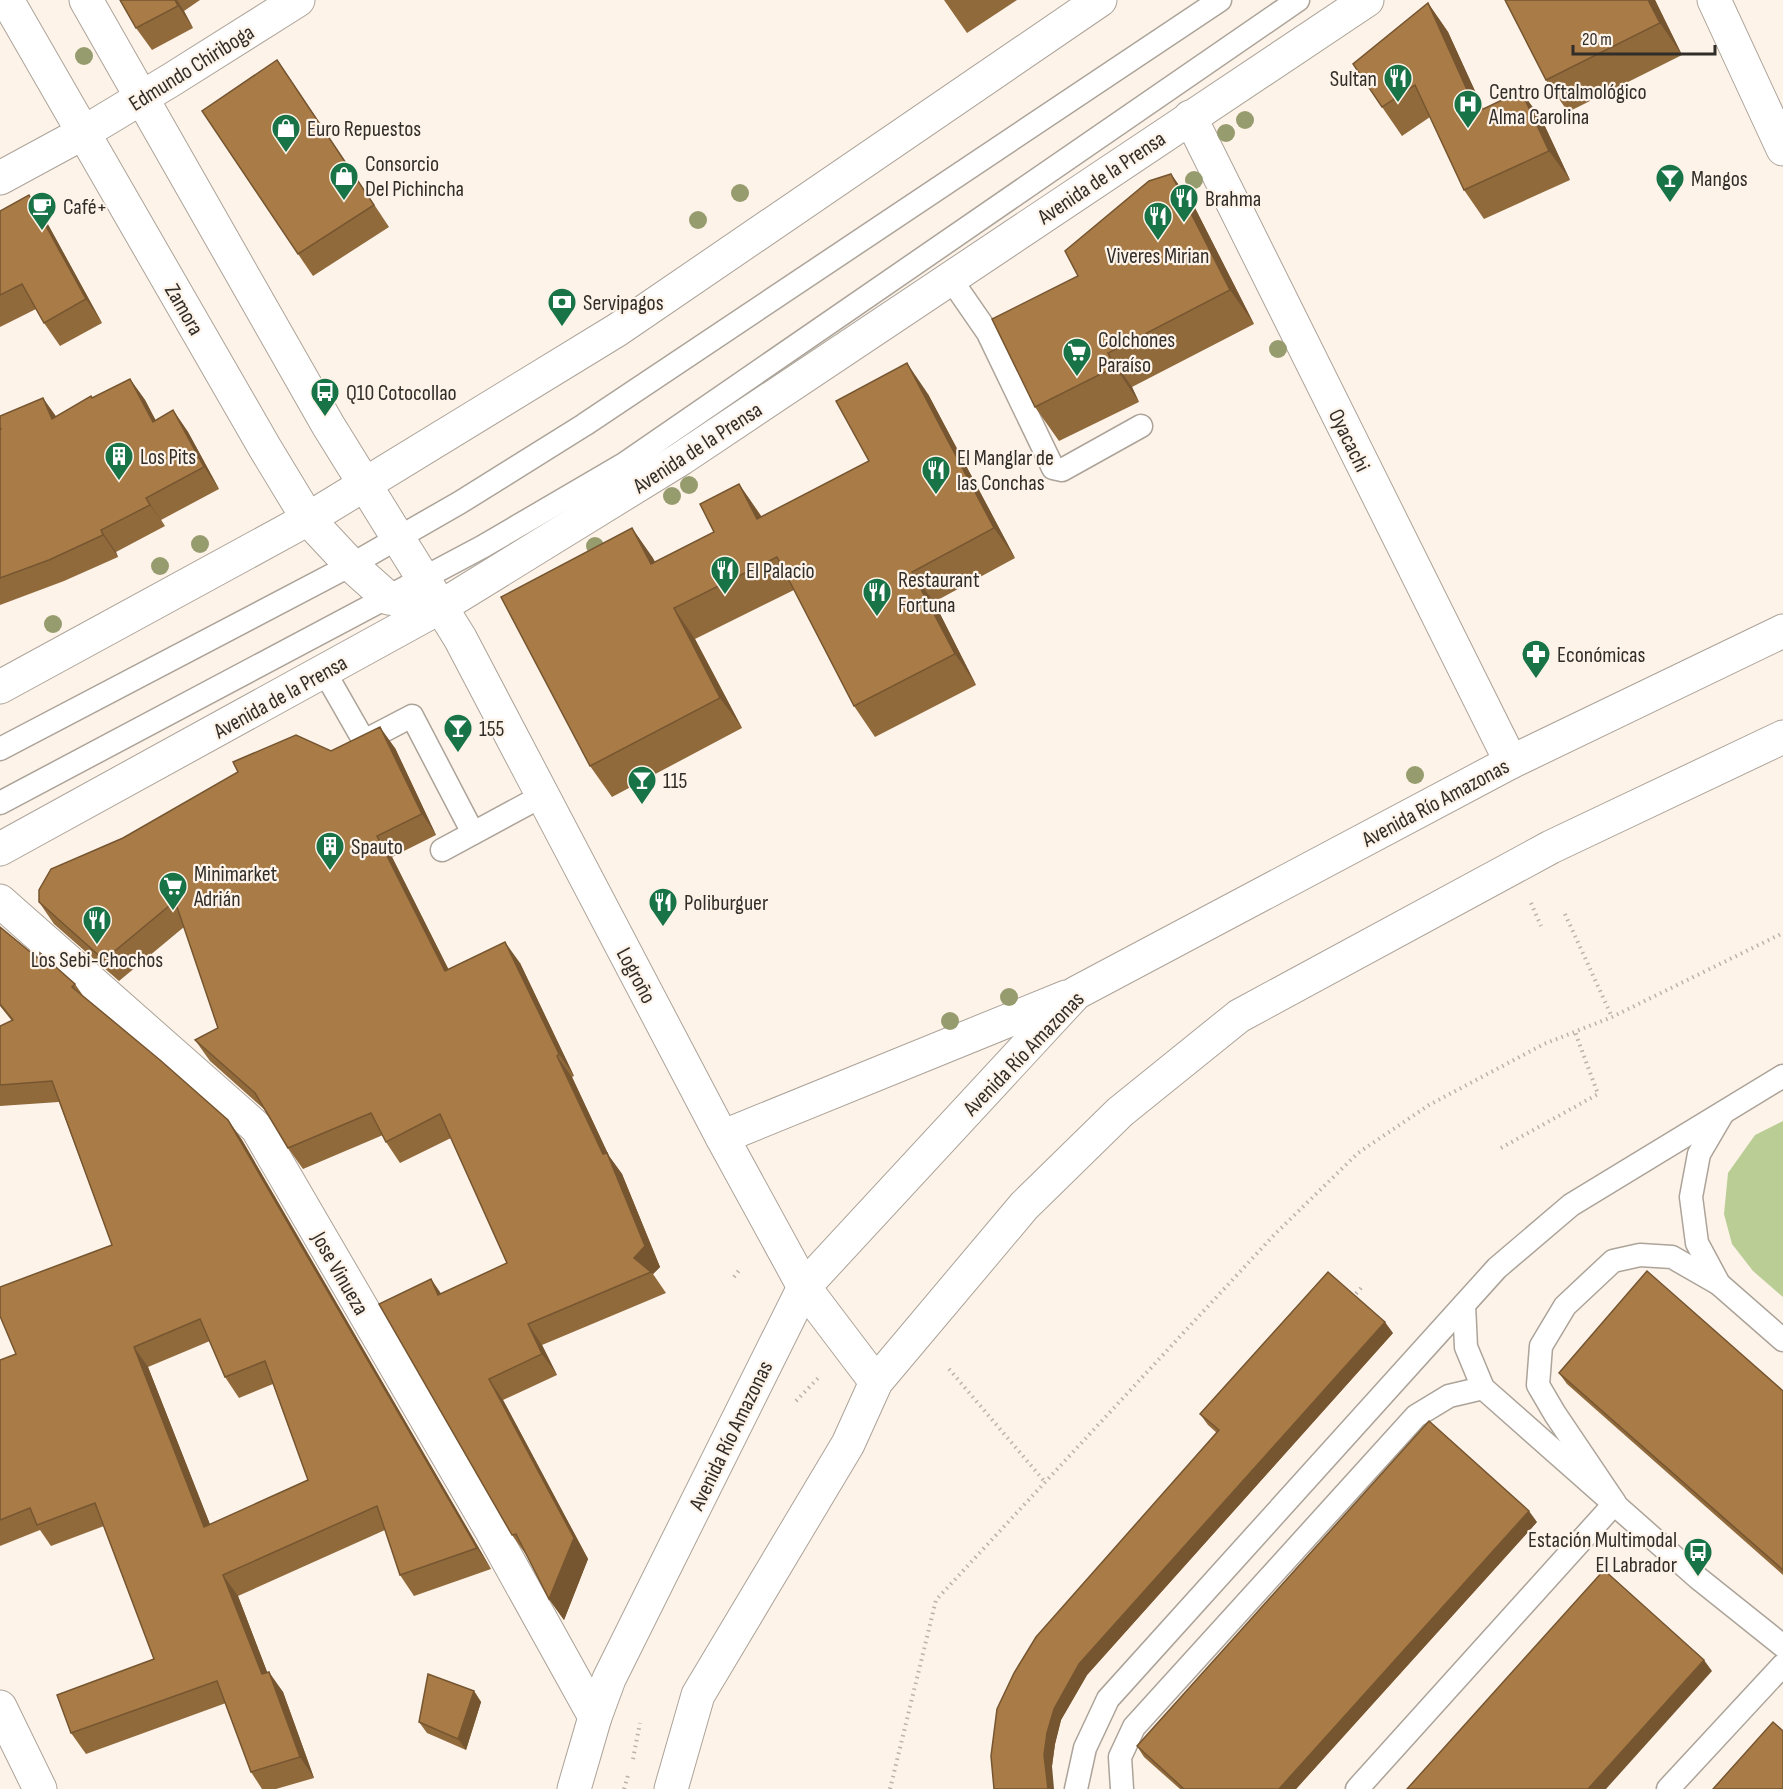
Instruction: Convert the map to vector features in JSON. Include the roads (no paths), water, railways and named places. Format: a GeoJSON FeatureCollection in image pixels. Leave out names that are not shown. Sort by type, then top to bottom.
{"type":"FeatureCollection","features":[{"type":"Feature","properties":{"kind":"main road","name":"Zamora"},"geometry":{"type":"LineString","coordinates":[[6,0],[309,519],[351,565],[388,598]]}},
{"type":"Feature","properties":{"kind":"main road"},"geometry":{"type":"LineString","coordinates":[[86,0],[328,425],[442,606]]}},
{"type":"Feature","properties":{"kind":"main road","name":"Edmundo Chiriboga"},"geometry":{"type":"LineString","coordinates":[[0,178],[83,133],[298,0]]}},
{"type":"Feature","properties":{"kind":"main road"},"geometry":{"type":"LineString","coordinates":[[0,687],[309,519],[617,330],[1100,0]]}},
{"type":"Feature","properties":{"kind":"main road","name":"Avenida de la Prensa"},"geometry":{"type":"LineString","coordinates":[[0,849],[442,606],[682,458],[1367,0]]}},
{"type":"Feature","properties":{"kind":"main road"},"geometry":{"type":"LineString","coordinates":[[1714,0],[1783,149]]}},
{"type":"Feature","properties":{"kind":"main road","name":"Oyacachi"},"geometry":{"type":"LineString","coordinates":[[1190,117],[1511,762]]}},
{"type":"Feature","properties":{"kind":"main road"},"geometry":{"type":"LineString","coordinates":[[388,598],[442,606]]}},
{"type":"Feature","properties":{"kind":"main road","name":"Logroño"},"geometry":{"type":"LineString","coordinates":[[442,606],[722,1137],[804,1287],[876,1382]]}},
{"type":"Feature","properties":{"kind":"main road","name":"Avenida Río Amazonas"},"geometry":{"type":"LineString","coordinates":[[574,1789],[595,1717],[609,1679],[804,1287],[1076,993],[1511,762],[1783,631]]}},
{"type":"Feature","properties":{"kind":"main road"},"geometry":{"type":"LineString","coordinates":[[671,1789],[698,1695],[848,1444],[876,1382],[1024,1206],[1120,1112],[1239,1016],[1551,847],[1783,737]]}},
{"type":"Feature","properties":{"kind":"main road","name":"Jose Vinueza"},"geometry":{"type":"LineString","coordinates":[[0,901],[257,1128],[490,1528],[595,1717]]}},
{"type":"Feature","properties":{"kind":"main road"},"geometry":{"type":"LineString","coordinates":[[722,1137],[1076,993]]}},
{"type":"Feature","properties":{"kind":"main road"},"geometry":{"type":"LineString","coordinates":[[0,1707],[40,1789]]}},
{"type":"Feature","properties":{"kind":"lane"},"geometry":{"type":"LineString","coordinates":[[0,749],[351,565],[459,503],[584,424],[1220,0]]}},
{"type":"Feature","properties":{"kind":"lane"},"geometry":{"type":"LineString","coordinates":[[0,804],[482,547],[624,464],[1298,0]]}},
{"type":"Feature","properties":{"kind":"lane"},"geometry":{"type":"LineString","coordinates":[[950,278],[988,333],[1053,468],[1062,470],[1140,426]]}},
{"type":"Feature","properties":{"kind":"lane"},"geometry":{"type":"LineString","coordinates":[[324,671],[364,741],[412,716],[473,833]]}},
{"type":"Feature","properties":{"kind":"lane"},"geometry":{"type":"LineString","coordinates":[[442,850],[542,796]]}},
{"type":"Feature","properties":{"kind":"lane"},"geometry":{"type":"LineString","coordinates":[[1076,1789],[1085,1748],[1108,1699],[1497,1268],[1571,1205],[1783,1076]]}},
{"type":"Feature","properties":{"kind":"lane"},"geometry":{"type":"LineString","coordinates":[[1719,1284],[1697,1243],[1691,1197],[1699,1154],[1724,1111]]}},
{"type":"Feature","properties":{"kind":"lane"},"geometry":{"type":"LineString","coordinates":[[1615,1503],[1538,1385],[1541,1346],[1565,1306],[1612,1261],[1640,1255],[1672,1257],[1719,1284],[1783,1340]]}},
{"type":"Feature","properties":{"kind":"lane"},"geometry":{"type":"LineString","coordinates":[[1464,1305],[1466,1347],[1483,1388],[1698,1578],[1783,1646]]}},
{"type":"Feature","properties":{"kind":"lane"},"geometry":{"type":"LineString","coordinates":[[1122,1789],[1120,1757],[1134,1727],[1142,1718],[1416,1416],[1449,1396],[1483,1388]]}},
{"type":"Feature","properties":{"kind":"lane"},"geometry":{"type":"LineString","coordinates":[[1357,1789],[1615,1503]]}},
{"type":"Feature","properties":{"kind":"lane"},"geometry":{"type":"LineString","coordinates":[[1668,1789],[1783,1665]]}},
{"type":"Feature","properties":{"kind":"place","name":"Sultan"},"geometry":{"type":"Point","coordinates":[1398,104]}},
{"type":"Feature","properties":{"kind":"place","name":"Centro Oftalmológico Alma Carolina"},"geometry":{"type":"Point","coordinates":[1468,130]}},
{"type":"Feature","properties":{"kind":"place","name":"Euro Repuestos"},"geometry":{"type":"Point","coordinates":[286,154]}},
{"type":"Feature","properties":{"kind":"place","name":"Consorcio Del Pichincha"},"geometry":{"type":"Point","coordinates":[344,202]}},
{"type":"Feature","properties":{"kind":"place","name":"Mangos"},"geometry":{"type":"Point","coordinates":[1670,204]}},
{"type":"Feature","properties":{"kind":"place","name":"Brahma"},"geometry":{"type":"Point","coordinates":[1184,224]}},
{"type":"Feature","properties":{"kind":"place","name":"Café+"},"geometry":{"type":"Point","coordinates":[42,232]}},
{"type":"Feature","properties":{"kind":"place","name":"Viveres Mirian"},"geometry":{"type":"Point","coordinates":[1158,242]}},
{"type":"Feature","properties":{"kind":"place","name":"Servipagos"},"geometry":{"type":"Point","coordinates":[562,328]}},
{"type":"Feature","properties":{"kind":"place","name":"Colchones Paraíso"},"geometry":{"type":"Point","coordinates":[1077,378]}},
{"type":"Feature","properties":{"kind":"place","name":"Q10 Cotocollao"},"geometry":{"type":"Point","coordinates":[325,418]}},
{"type":"Feature","properties":{"kind":"place","name":"Los Pits"},"geometry":{"type":"Point","coordinates":[119,482]}},
{"type":"Feature","properties":{"kind":"place","name":"El Manglar de las Conchas"},"geometry":{"type":"Point","coordinates":[936,496]}},
{"type":"Feature","properties":{"kind":"place","name":"El Palacio"},"geometry":{"type":"Point","coordinates":[725,596]}},
{"type":"Feature","properties":{"kind":"place","name":"Restaurant Fortuna"},"geometry":{"type":"Point","coordinates":[877,618]}},
{"type":"Feature","properties":{"kind":"place","name":"Económicas"},"geometry":{"type":"Point","coordinates":[1536,680]}},
{"type":"Feature","properties":{"kind":"place","name":"155"},"geometry":{"type":"Point","coordinates":[458,754]}},
{"type":"Feature","properties":{"kind":"place","name":"115"},"geometry":{"type":"Point","coordinates":[642,806]}},
{"type":"Feature","properties":{"kind":"place","name":"Spauto"},"geometry":{"type":"Point","coordinates":[330,872]}},
{"type":"Feature","properties":{"kind":"place","name":"Minimarket Adrián"},"geometry":{"type":"Point","coordinates":[173,912]}},
{"type":"Feature","properties":{"kind":"place","name":"Poliburguer"},"geometry":{"type":"Point","coordinates":[663,928]}},
{"type":"Feature","properties":{"kind":"place","name":"Los Sebi-Chochos"},"geometry":{"type":"Point","coordinates":[97,946]}},
{"type":"Feature","properties":{"kind":"place","name":"Estación Multimodal El Labrador"},"geometry":{"type":"Point","coordinates":[1698,1578]}}]}
